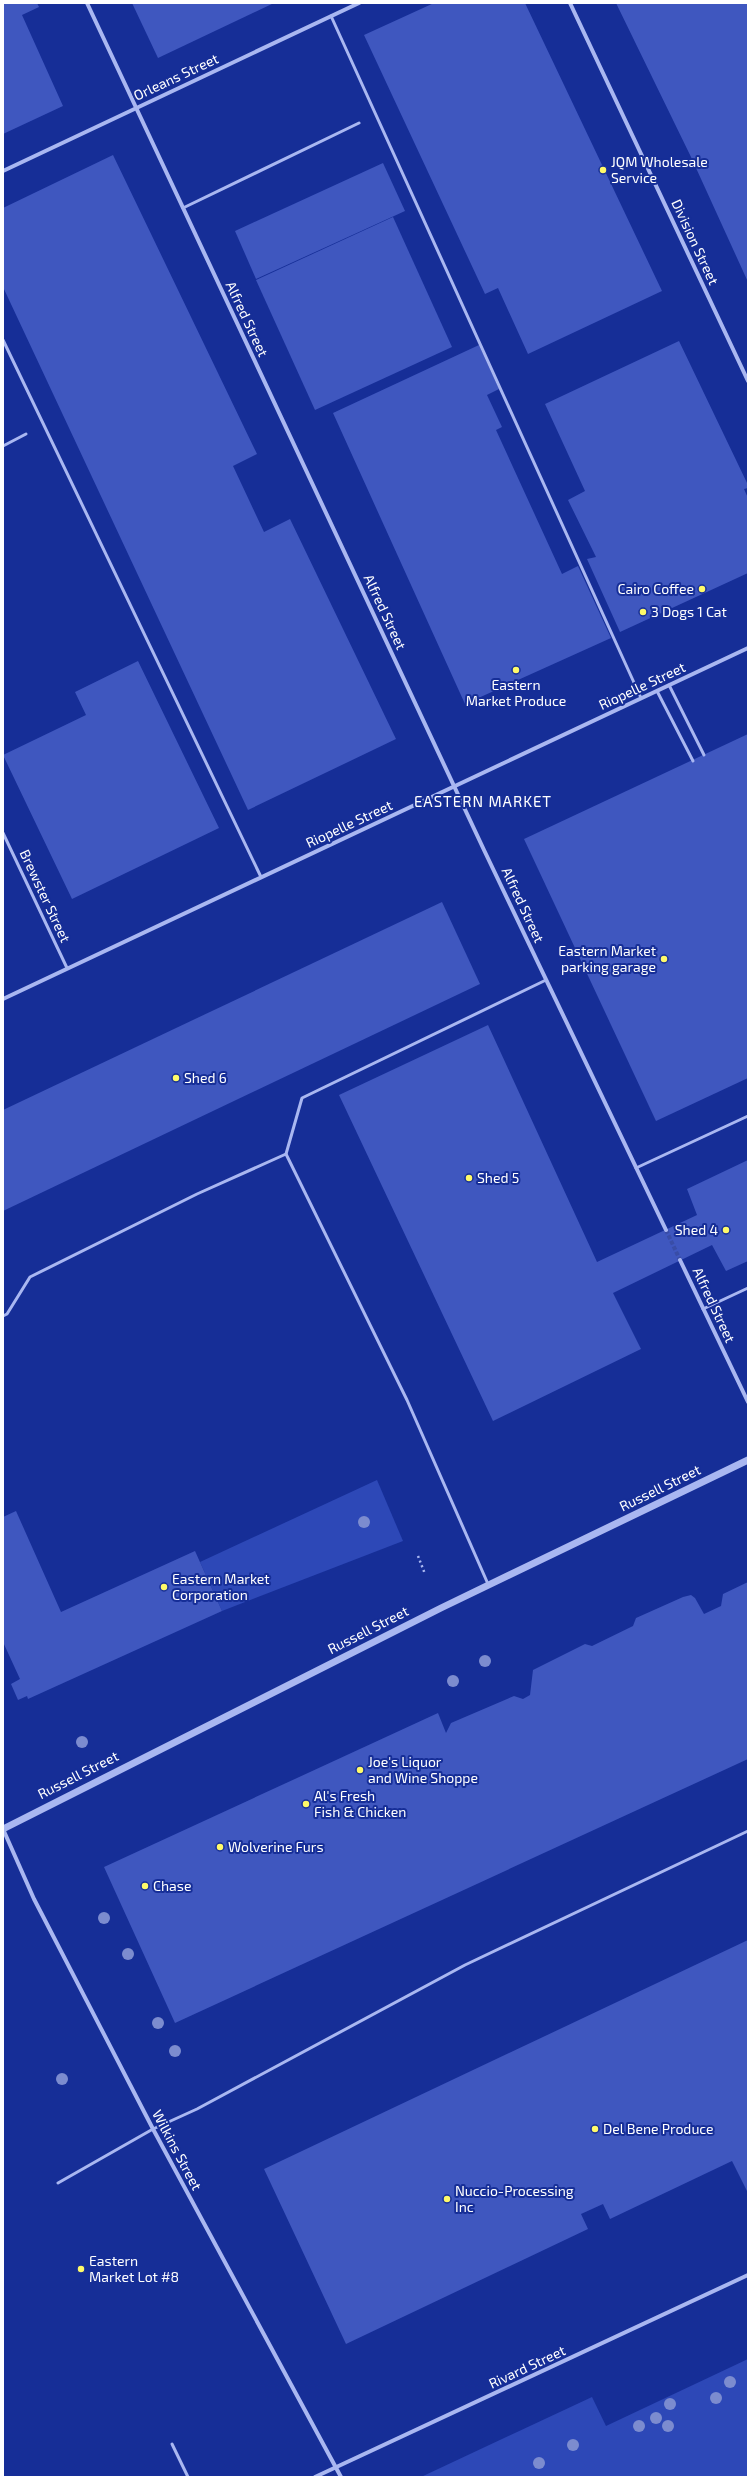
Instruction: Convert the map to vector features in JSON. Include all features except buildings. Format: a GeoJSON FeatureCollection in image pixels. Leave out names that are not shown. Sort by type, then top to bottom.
{"type":"FeatureCollection","features":[{"type":"Feature","properties":{"kind":"street","name":"Alfred Street"},"geometry":{"type":"LineString","coordinates":[[87,3],[454,786],[666,1230]]}},
{"type":"Feature","properties":{"kind":"street","name":"Orleans Street"},"geometry":{"type":"LineString","coordinates":[[3,171],[359,3]]}},
{"type":"Feature","properties":{"kind":"street","name":"Division Street"},"geometry":{"type":"LineString","coordinates":[[570,3],[748,381]]}},
{"type":"Feature","properties":{"kind":"street","name":"Riopelle Street"},"geometry":{"type":"LineString","coordinates":[[3,999],[748,648]]}},
{"type":"Feature","properties":{"kind":"street","name":"Alfred Street"},"geometry":{"type":"LineString","coordinates":[[680,1260],[748,1402]]}},
{"type":"Feature","properties":{"kind":"street","name":"Russell Street"},"geometry":{"type":"LineString","coordinates":[[3,1829],[81,1788],[488,1584],[748,1460]]}},
{"type":"Feature","properties":{"kind":"street","name":"Wilkins Street"},"geometry":{"type":"LineString","coordinates":[[3,1829],[34,1899],[153,2130],[341,2477]]}},
{"type":"Feature","properties":{"kind":"street","name":"Rivard Street"},"geometry":{"type":"LineString","coordinates":[[315,2477],[335,2466],[379,2448],[748,2275]]}},
{"type":"Feature","properties":{"kind":"lane"},"geometry":{"type":"LineString","coordinates":[[331,16],[641,698]]}},
{"type":"Feature","properties":{"kind":"lane"},"geometry":{"type":"LineString","coordinates":[[183,208],[359,123]]}},
{"type":"Feature","properties":{"kind":"lane"},"geometry":{"type":"LineString","coordinates":[[3,340],[261,878]]}},
{"type":"Feature","properties":{"kind":"lane"},"geometry":{"type":"LineString","coordinates":[[3,446],[26,434]]}},
{"type":"Feature","properties":{"kind":"lane"},"geometry":{"type":"LineString","coordinates":[[669,685],[704,755]]}},
{"type":"Feature","properties":{"kind":"lane"},"geometry":{"type":"LineString","coordinates":[[657,691],[693,760]]}},
{"type":"Feature","properties":{"kind":"lane","name":"Brewster Street"},"geometry":{"type":"LineString","coordinates":[[3,833],[67,968]]}},
{"type":"Feature","properties":{"kind":"lane"},"geometry":{"type":"LineString","coordinates":[[488,1584],[407,1400],[286,1154],[302,1098],[546,980]]}},
{"type":"Feature","properties":{"kind":"lane"},"geometry":{"type":"LineString","coordinates":[[636,1168],[748,1116]]}},
{"type":"Feature","properties":{"kind":"lane"},"geometry":{"type":"LineString","coordinates":[[3,1316],[7,1314],[30,1277],[197,1194],[286,1154]]}},
{"type":"Feature","properties":{"kind":"lane"},"geometry":{"type":"LineString","coordinates":[[703,1309],[748,1288]]}},
{"type":"Feature","properties":{"kind":"lane"},"geometry":{"type":"LineString","coordinates":[[58,2183],[153,2130],[204,2105],[465,1965],[748,1831]]}},
{"type":"Feature","properties":{"kind":"lane"},"geometry":{"type":"LineString","coordinates":[[172,2444],[188,2477]]}},
{"type":"Feature","properties":{"kind":"path"},"geometry":{"type":"LineString","coordinates":[[418,1556],[425,1574]]}},
{"type":"Feature","properties":{"kind":"shaded area"},"geometry":{"type":"Polygon","coordinates":[[[377,1480],[403,1541],[222,1611],[200,1562],[377,1480]]]}},
{"type":"Feature","properties":{"kind":"shaded area"},"geometry":{"type":"Polygon","coordinates":[[[748,2359],[748,2477],[421,2477],[592,2397],[606,2426],[748,2359]]]}},
{"type":"Feature","properties":{"kind":"tunnel"},"geometry":{"type":"LineString","coordinates":[[666,1230],[680,1260]]}},
{"type":"Feature","properties":{"kind":"place","name":"JQM Wholesale Service"},"geometry":{"type":"Point","coordinates":[603,170]}},
{"type":"Feature","properties":{"kind":"place","name":"Cairo Coffee"},"geometry":{"type":"Point","coordinates":[702,589]}},
{"type":"Feature","properties":{"kind":"place","name":"3 Dogs 1 Cat"},"geometry":{"type":"Point","coordinates":[643,612]}},
{"type":"Feature","properties":{"kind":"place","name":"Eastern Market Produce"},"geometry":{"type":"Point","coordinates":[516,670]}},
{"type":"Feature","properties":{"kind":"place","name":"Eastern Market parking garage"},"geometry":{"type":"Point","coordinates":[664,959]}},
{"type":"Feature","properties":{"kind":"place","name":"Shed 6"},"geometry":{"type":"Point","coordinates":[176,1078]}},
{"type":"Feature","properties":{"kind":"place","name":"Shed 5"},"geometry":{"type":"Point","coordinates":[469,1178]}},
{"type":"Feature","properties":{"kind":"place","name":"Shed 4"},"geometry":{"type":"Point","coordinates":[726,1230]}},
{"type":"Feature","properties":{"kind":"place","name":"Eastern Market Corporation"},"geometry":{"type":"Point","coordinates":[164,1587]}},
{"type":"Feature","properties":{"kind":"place","name":"Joe's Liquor and Wine Shoppe"},"geometry":{"type":"Point","coordinates":[360,1770]}},
{"type":"Feature","properties":{"kind":"place","name":"Al's Fresh Fish & Chicken"},"geometry":{"type":"Point","coordinates":[306,1804]}},
{"type":"Feature","properties":{"kind":"place","name":"Wolverine Furs"},"geometry":{"type":"Point","coordinates":[220,1847]}},
{"type":"Feature","properties":{"kind":"place","name":"Chase"},"geometry":{"type":"Point","coordinates":[145,1886]}},
{"type":"Feature","properties":{"kind":"place","name":"Del Bene Produce"},"geometry":{"type":"Point","coordinates":[595,2129]}},
{"type":"Feature","properties":{"kind":"place","name":"Nuccio-Processing Inc"},"geometry":{"type":"Point","coordinates":[447,2199]}},
{"type":"Feature","properties":{"kind":"place","name":"Eastern Market Lot #8"},"geometry":{"type":"Point","coordinates":[81,2269]}},
{"type":"Feature","properties":{"kind":"district","name":"EASTERN MARKET"},"geometry":{"type":"Point","coordinates":[483,802]}}]}
